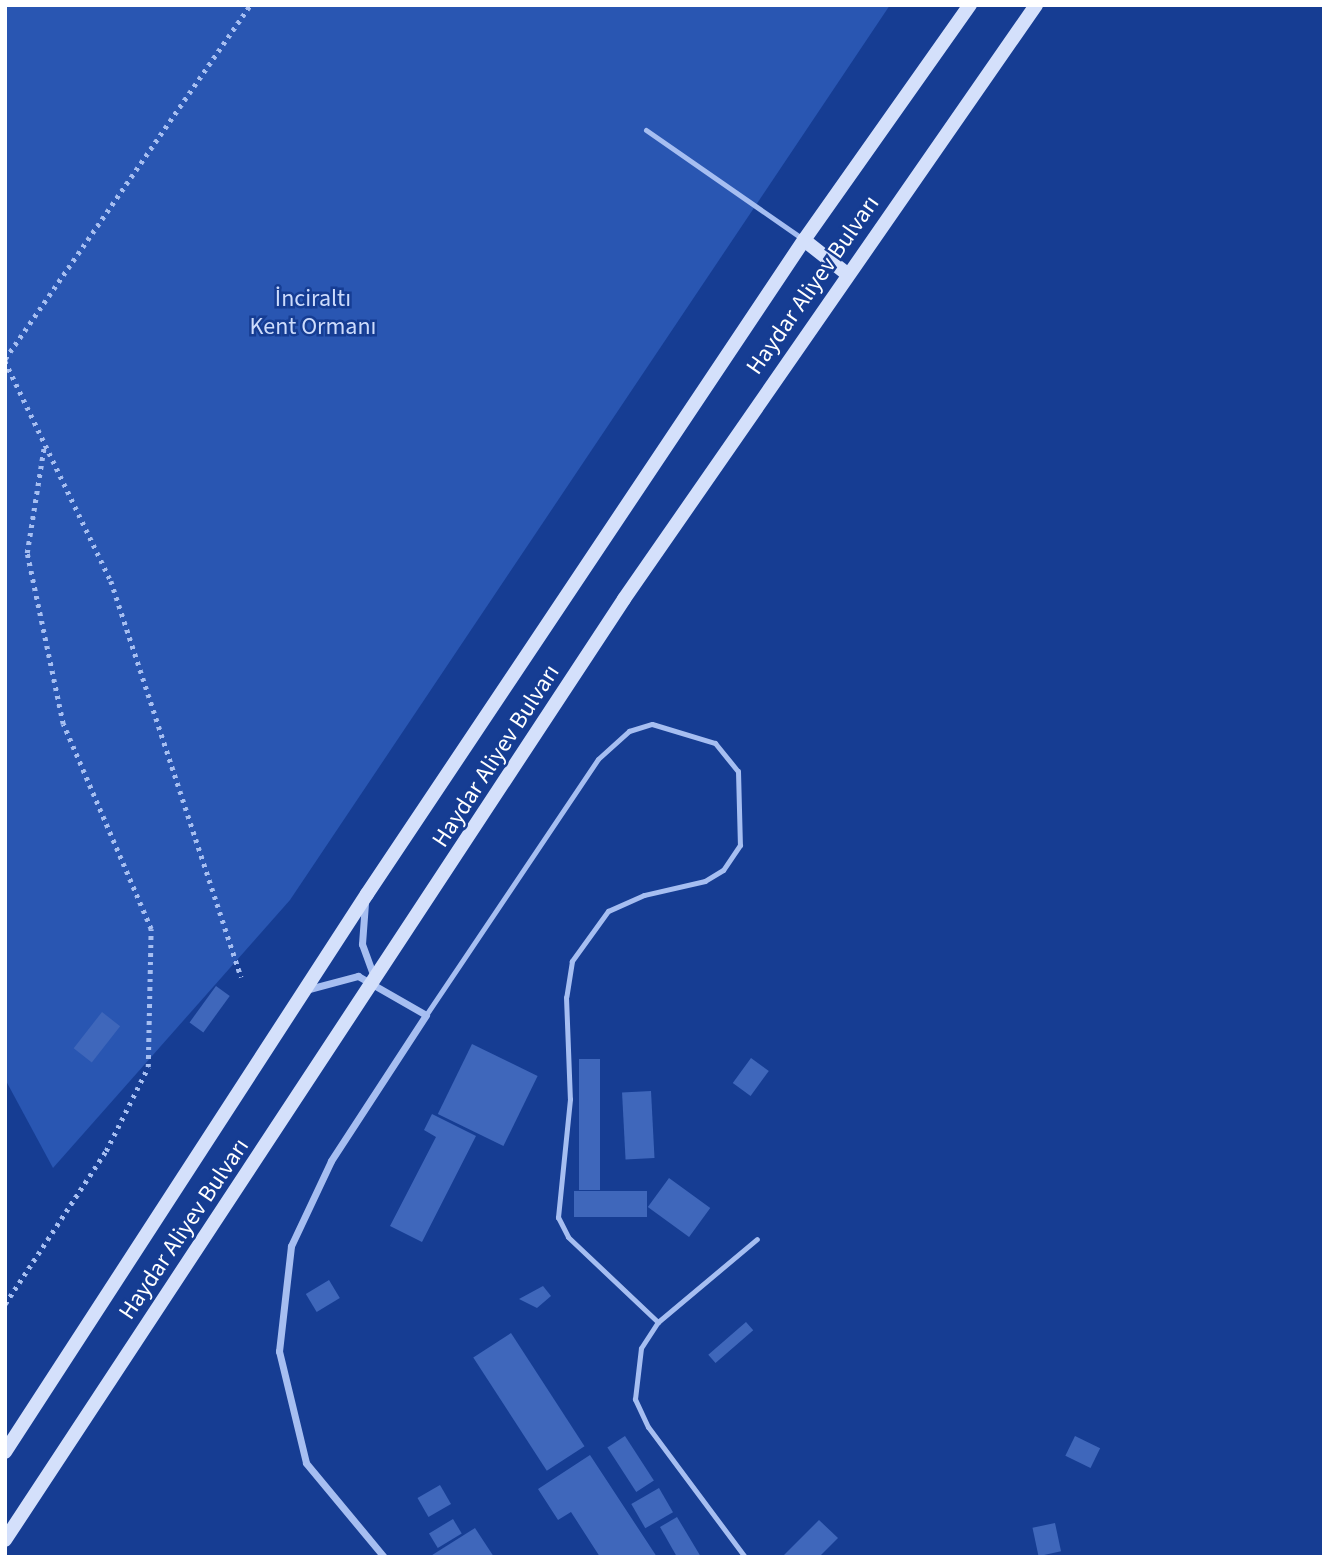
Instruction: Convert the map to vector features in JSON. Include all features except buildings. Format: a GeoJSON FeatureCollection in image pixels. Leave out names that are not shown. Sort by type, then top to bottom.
{"type":"FeatureCollection","features":[{"type":"Feature","properties":{"kind":"main road","name":"Haydar Aliyev Bulvarı"},"geometry":{"type":"LineString","coordinates":[[5,1451],[367,894],[804,240],[970,5]]}},
{"type":"Feature","properties":{"kind":"main road","name":"Haydar Aliyev Bulvarı"},"geometry":{"type":"LineString","coordinates":[[5,1540],[377,983],[624,599],[1036,5]]}},
{"type":"Feature","properties":{"kind":"main road"},"geometry":{"type":"LineString","coordinates":[[804,240],[847,274]]}},
{"type":"Feature","properties":{"kind":"street"},"geometry":{"type":"LineString","coordinates":[[367,894],[362,944],[377,983]]}},
{"type":"Feature","properties":{"kind":"street"},"geometry":{"type":"LineString","coordinates":[[301,994],[341,978],[377,983],[426,1015],[331,1161],[291,1247],[279,1351],[306,1464],[384,1557]]}},
{"type":"Feature","properties":{"kind":"lane"},"geometry":{"type":"LineString","coordinates":[[646,130],[804,240]]}},
{"type":"Feature","properties":{"kind":"lane"},"geometry":{"type":"LineString","coordinates":[[426,1015],[598,759],[629,731],[652,724],[715,743],[738,771],[740,845],[723,870],[705,881],[644,895],[608,911],[572,961],[566,997],[570,1099],[558,1217],[568,1237],[658,1322]]}},
{"type":"Feature","properties":{"kind":"lane"},"geometry":{"type":"LineString","coordinates":[[745,1557],[648,1427],[635,1399],[641,1348],[658,1322],[757,1239]]}},
{"type":"Feature","properties":{"kind":"path"},"geometry":{"type":"LineString","coordinates":[[241,977],[111,581],[44,447],[5,360],[250,5]]}},
{"type":"Feature","properties":{"kind":"path"},"geometry":{"type":"LineString","coordinates":[[5,1304],[106,1151],[148,1067],[151,929],[63,724],[27,553],[44,447]]}},
{"type":"Feature","properties":{"kind":"green space","name":"İnciraltı Kent Ormanı"},"geometry":{"type":"Polygon","coordinates":[[[5,5],[890,5],[290,900],[53,1168],[5,1079],[5,5]]]}}]}
